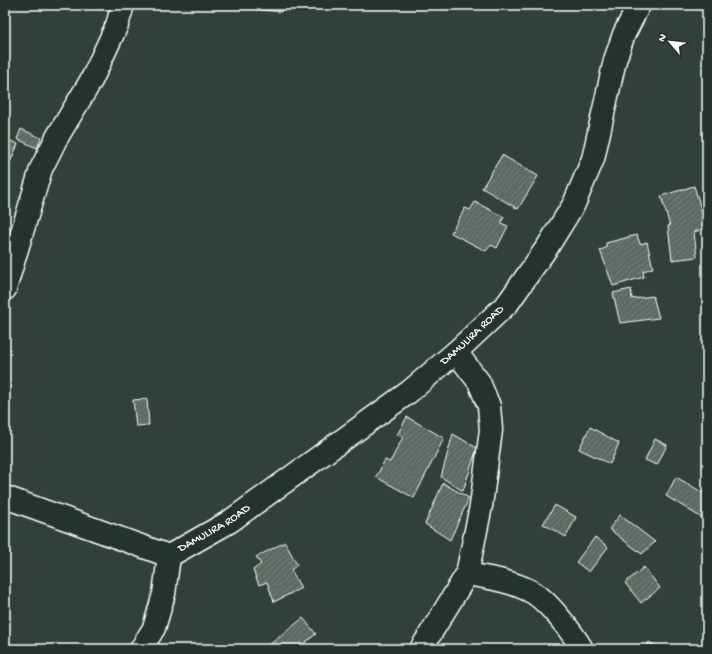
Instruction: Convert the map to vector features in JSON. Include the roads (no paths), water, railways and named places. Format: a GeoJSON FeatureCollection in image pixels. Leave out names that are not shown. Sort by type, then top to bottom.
{"type":"FeatureCollection","features":[{"type":"Feature","properties":{"kind":"street"},"geometry":{"type":"LineString","coordinates":[[5,289],[9,265],[41,169],[56,139],[92,79],[117,25],[123,5]]}},
{"type":"Feature","properties":{"kind":"street","name":"DAMULIRA ROAD"},"geometry":{"type":"LineString","coordinates":[[169,556],[229,522],[409,392],[456,352],[508,303],[548,246],[574,204],[593,159],[615,60],[624,34],[639,5]]}},
{"type":"Feature","properties":{"kind":"street"},"geometry":{"type":"LineString","coordinates":[[420,649],[467,574],[481,506],[491,430],[489,406],[480,382],[456,352]]}},
{"type":"Feature","properties":{"kind":"street"},"geometry":{"type":"LineString","coordinates":[[5,496],[169,556],[164,594],[154,628],[141,649]]}},
{"type":"Feature","properties":{"kind":"street"},"geometry":{"type":"LineString","coordinates":[[467,574],[505,582],[533,592],[553,610],[582,649]]}}]}
